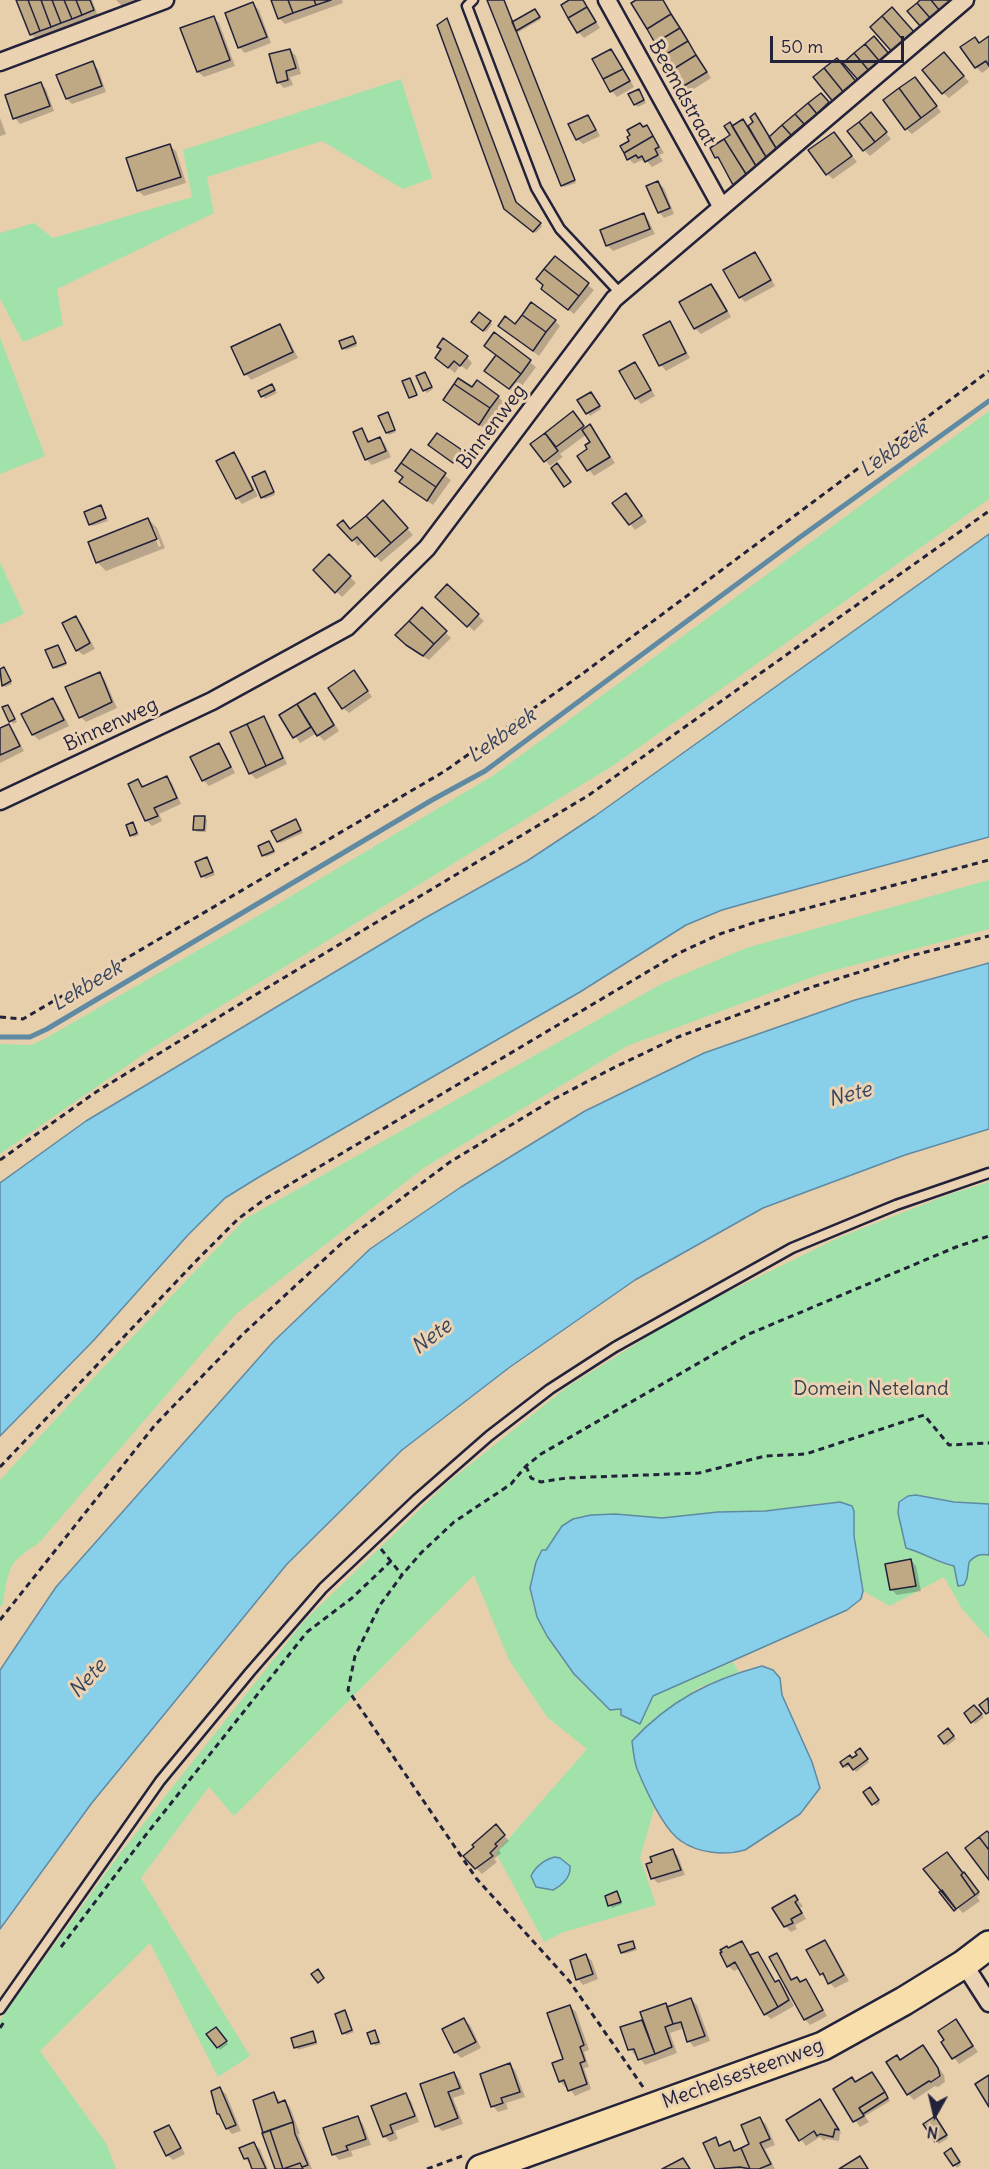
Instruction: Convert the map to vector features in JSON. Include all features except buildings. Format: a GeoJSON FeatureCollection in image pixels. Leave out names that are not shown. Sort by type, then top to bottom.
{"type":"FeatureCollection","features":[{"type":"Feature","properties":{"kind":"main road","name":"Mechelsesteenweg"},"geometry":{"type":"LineString","coordinates":[[481,2169],[823,2046],[904,2001],[964,1964],[989,1945]]}},
{"type":"Feature","properties":{"kind":"street"},"geometry":{"type":"LineString","coordinates":[[0,63],[165,0]]}},
{"type":"Feature","properties":{"kind":"street","name":"Beemdstraat"},"geometry":{"type":"LineString","coordinates":[[607,0],[721,206]]}},
{"type":"Feature","properties":{"kind":"street","name":"Binnenweg"},"geometry":{"type":"LineString","coordinates":[[0,801],[212,701],[347,627],[428,548],[614,299],[965,0]]}},
{"type":"Feature","properties":{"kind":"street"},"geometry":{"type":"LineString","coordinates":[[964,1964],[989,2003]]}},
{"type":"Feature","properties":{"kind":"lane"},"geometry":{"type":"LineString","coordinates":[[472,0],[467,6],[536,188],[560,229],[621,294]]}},
{"type":"Feature","properties":{"kind":"lane"},"geometry":{"type":"LineString","coordinates":[[0,2009],[160,1781],[250,1672],[323,1588],[417,1499],[489,1436],[550,1389],[615,1347],[792,1248],[896,1205],[989,1173]]}},
{"type":"Feature","properties":{"kind":"path"},"geometry":{"type":"LineString","coordinates":[[0,1017],[23,1019],[445,771],[566,686],[989,371]]}},
{"type":"Feature","properties":{"kind":"path"},"geometry":{"type":"LineString","coordinates":[[0,1160],[115,1080],[589,795],[989,511]]}},
{"type":"Feature","properties":{"kind":"path"},"geometry":{"type":"LineString","coordinates":[[0,1467],[195,1262],[238,1219],[265,1199],[679,953],[720,934],[770,918],[989,860]]}},
{"type":"Feature","properties":{"kind":"path"},"geometry":{"type":"LineString","coordinates":[[0,1620],[155,1425],[235,1342],[343,1242],[450,1162],[554,1099],[678,1037],[812,987],[910,956],[989,936]]}},
{"type":"Feature","properties":{"kind":"path"},"geometry":{"type":"LineString","coordinates":[[654,2107],[646,2091],[570,1982],[476,1878],[348,1690],[355,1656],[380,1605],[421,1553],[454,1522],[511,1484],[526,1466],[541,1454],[749,1334],[956,1246],[989,1236]]}},
{"type":"Feature","properties":{"kind":"path"},"geometry":{"type":"LineString","coordinates":[[526,1466],[531,1478],[541,1482],[566,1478],[699,1473],[765,1456],[806,1454],[924,1415],[949,1445],[989,1443]]}},
{"type":"Feature","properties":{"kind":"path"},"geometry":{"type":"LineString","coordinates":[[61,1947],[145,1836],[307,1632],[352,1598],[392,1560],[402,1575]]}},
{"type":"Feature","properties":{"kind":"path"},"geometry":{"type":"LineString","coordinates":[[0,2028],[6,2020]]}},
{"type":"Feature","properties":{"kind":"green space"},"geometry":{"type":"Polygon","coordinates":[[[401,79],[432,178],[403,189],[322,141],[207,177],[214,213],[57,289],[63,325],[23,342],[0,299],[0,233],[34,223],[53,238],[192,197],[183,150],[401,79]]]}},
{"type":"Feature","properties":{"kind":"green space"},"geometry":{"type":"Polygon","coordinates":[[[0,337],[45,456],[0,474],[0,337]]]}},
{"type":"Feature","properties":{"kind":"green space"},"geometry":{"type":"Polygon","coordinates":[[[989,411],[989,499],[614,765],[154,1047],[0,1154],[0,1044],[31,1045],[46,1038],[261,914],[494,775],[989,411]]]}},
{"type":"Feature","properties":{"kind":"green space"},"geometry":{"type":"Polygon","coordinates":[[[0,562],[24,614],[0,625],[0,562]]]}},
{"type":"Feature","properties":{"kind":"green space"},"geometry":{"type":"Polygon","coordinates":[[[989,880],[989,929],[821,974],[627,1046],[425,1167],[236,1314],[38,1544],[15,1562],[8,1575],[3,1604],[0,1607],[0,1480],[245,1219],[663,983],[746,948],[989,880]]]}},
{"type":"Feature","properties":{"kind":"green space","name":"Domein Neteland"},"geometry":{"type":"Polygon","coordinates":[[[989,1182],[989,1639],[962,1609],[944,1577],[890,1606],[863,1591],[854,1536],[854,1511],[826,1503],[765,1511],[718,1512],[662,1518],[615,1514],[591,1515],[573,1519],[562,1526],[546,1550],[542,1551],[534,1568],[530,1586],[539,1622],[554,1647],[588,1689],[610,1709],[653,1696],[733,1662],[739,1672],[698,1688],[649,1723],[632,1741],[636,1767],[655,1806],[640,1858],[656,1905],[564,1932],[544,1942],[496,1853],[587,1749],[547,1717],[509,1660],[474,1575],[234,1816],[209,1787],[141,1878],[250,2056],[218,2077],[150,1943],[40,2051],[106,2143],[116,2169],[0,2169],[0,2020],[121,1852],[304,1621],[447,1483],[567,1387],[687,1312],[838,1238],[950,1194],[989,1182]]]}},
{"type":"Feature","properties":{"kind":"water"},"geometry":{"type":"Polygon","coordinates":[[[989,534],[989,837],[722,910],[686,925],[580,992],[259,1177],[225,1198],[188,1235],[94,1340],[0,1436],[0,1183],[86,1121],[425,918],[527,861],[595,816],[989,534]]]}},
{"type":"Feature","properties":{"kind":"water","name":"Nete"},"geometry":{"type":"Polygon","coordinates":[[[989,963],[989,1129],[905,1155],[763,1208],[635,1280],[510,1367],[402,1450],[287,1564],[91,1804],[0,1929],[0,1670],[56,1587],[273,1342],[370,1249],[461,1187],[585,1111],[704,1053],[855,1000],[989,963]]]}},
{"type":"Feature","properties":{"kind":"water"},"geometry":{"type":"Polygon","coordinates":[[[916,1495],[954,1502],[989,1504],[989,1555],[983,1554],[969,1562],[964,1585],[958,1586],[954,1566],[906,1548],[898,1513],[899,1502],[908,1496],[916,1495]]]}},
{"type":"Feature","properties":{"kind":"water"},"geometry":{"type":"Polygon","coordinates":[[[840,1502],[852,1506],[854,1511],[854,1536],[863,1591],[861,1599],[847,1610],[653,1696],[640,1724],[621,1715],[621,1709],[610,1710],[574,1674],[547,1636],[537,1617],[530,1588],[536,1562],[542,1550],[546,1550],[562,1526],[573,1519],[591,1515],[615,1514],[662,1518],[718,1512],[765,1511],[840,1502]]]}},
{"type":"Feature","properties":{"kind":"water"},"geometry":{"type":"Polygon","coordinates":[[[762,1666],[773,1670],[780,1678],[782,1695],[812,1762],[820,1788],[800,1814],[745,1850],[720,1853],[703,1851],[681,1841],[668,1828],[637,1769],[632,1741],[661,1714],[691,1694],[725,1678],[762,1666]]]}},
{"type":"Feature","properties":{"kind":"water"},"geometry":{"type":"Polygon","coordinates":[[[555,1857],[570,1866],[567,1878],[553,1890],[536,1887],[531,1876],[544,1862],[555,1857]]]}},
{"type":"Feature","properties":{"kind":"waterway","name":"Lekbeek"},"geometry":{"type":"LineString","coordinates":[[0,1037],[30,1037],[47,1029],[432,800],[485,771],[803,535],[989,401]]}}]}
